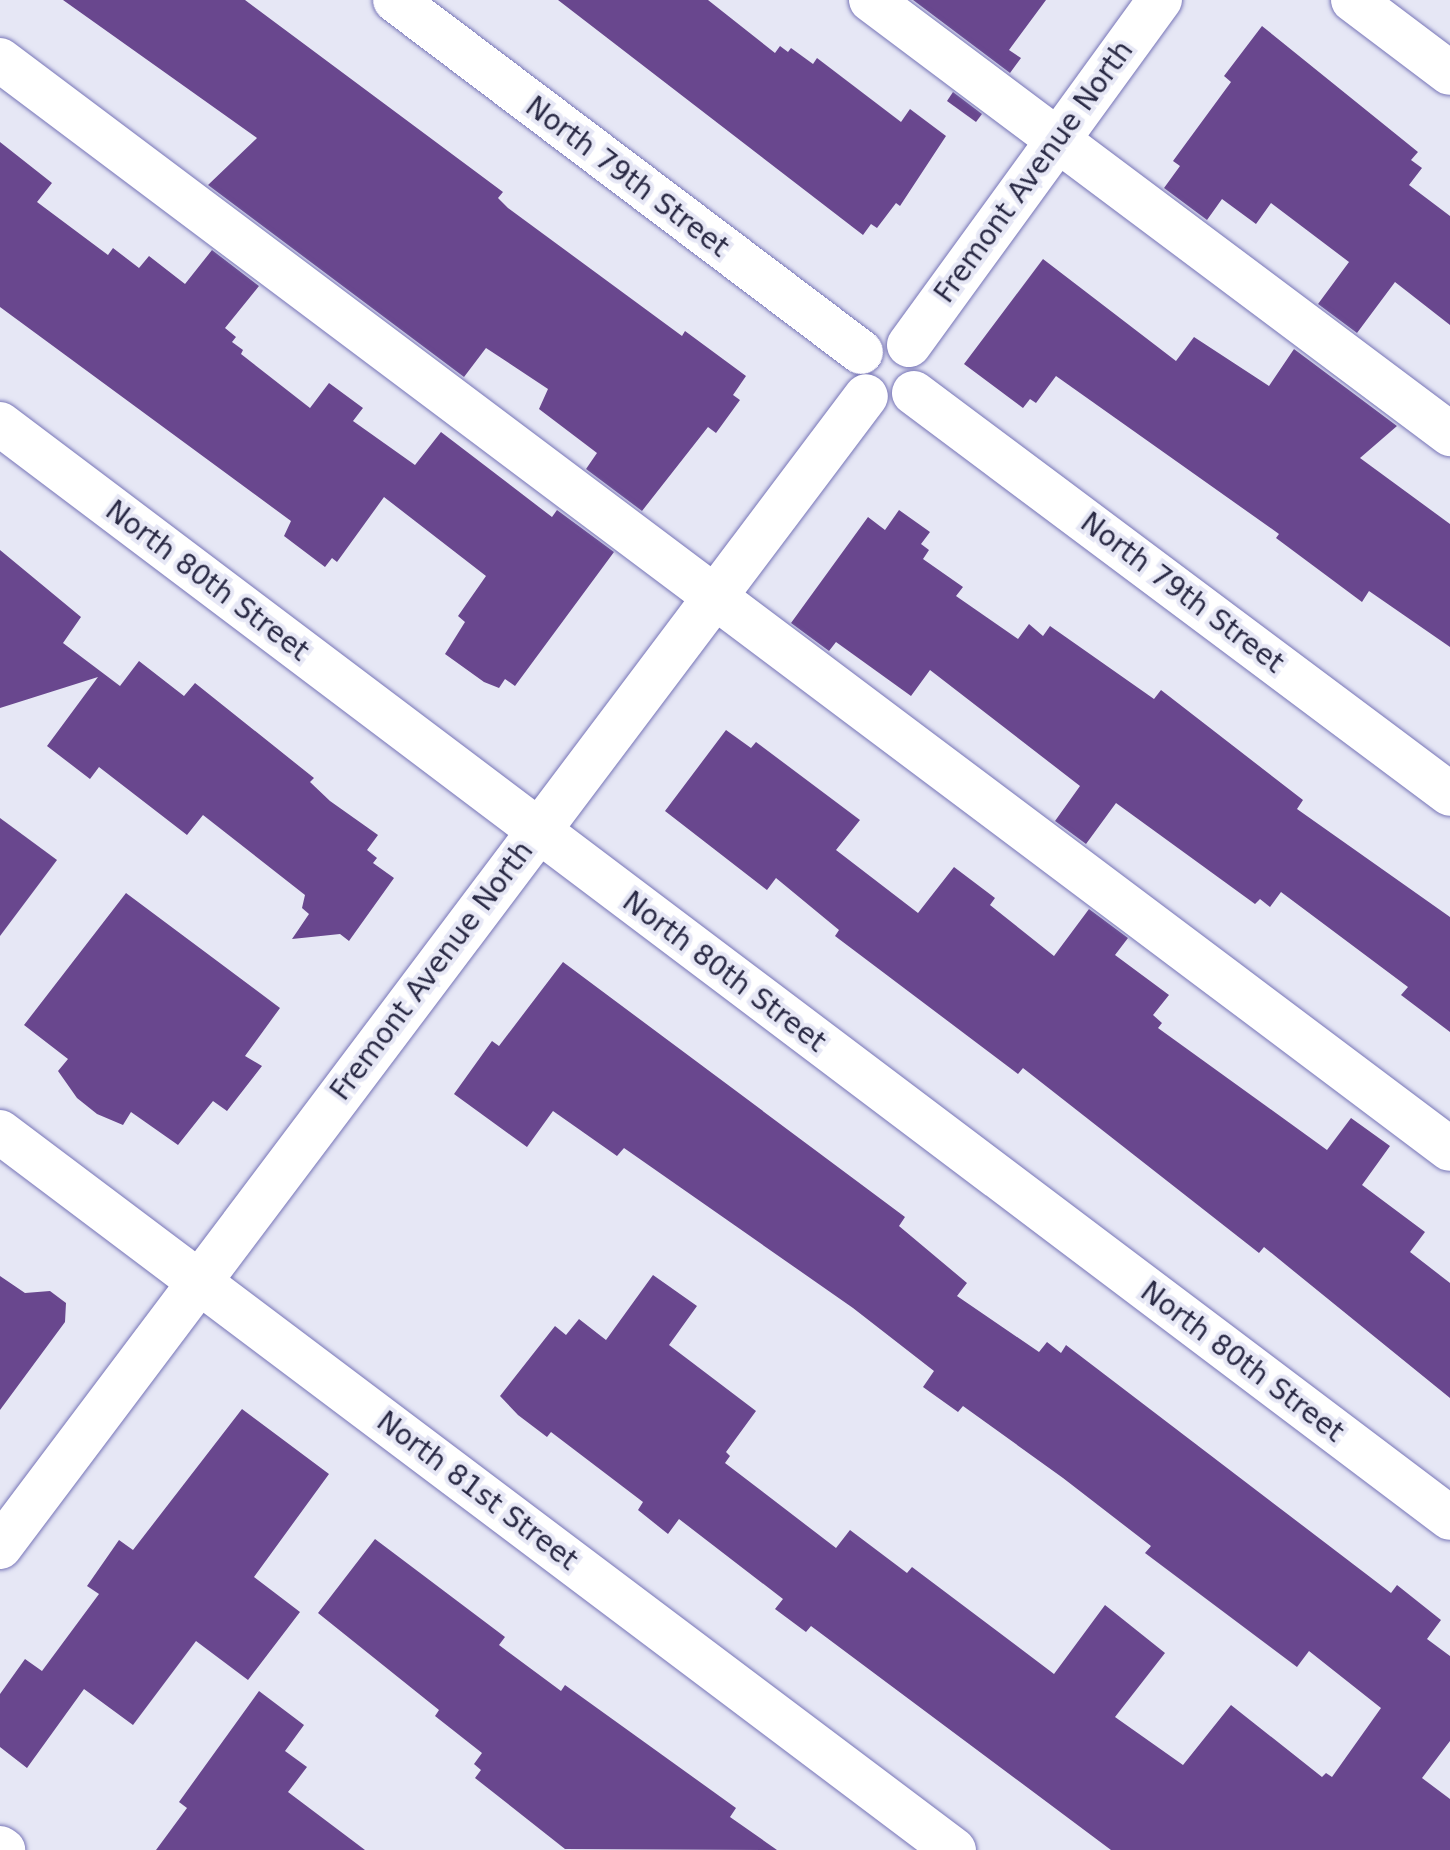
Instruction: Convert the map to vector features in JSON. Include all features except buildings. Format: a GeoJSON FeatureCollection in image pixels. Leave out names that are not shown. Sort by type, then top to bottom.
{"type":"FeatureCollection","features":[{"type":"Feature","properties":{"kind":"street","name":"North 79th Street"},"geometry":{"type":"LineString","coordinates":[[395,0],[861,352]]}},
{"type":"Feature","properties":{"kind":"street"},"geometry":{"type":"LineString","coordinates":[[871,0],[1450,434]]}},
{"type":"Feature","properties":{"kind":"street","name":"Fremont Avenue North"},"geometry":{"type":"LineString","coordinates":[[909,345],[1160,0]]}},
{"type":"Feature","properties":{"kind":"street"},"geometry":{"type":"LineString","coordinates":[[1353,0],[1450,73]]}},
{"type":"Feature","properties":{"kind":"street"},"geometry":{"type":"LineString","coordinates":[[0,60],[1450,1149]]}},
{"type":"Feature","properties":{"kind":"street"},"geometry":{"type":"LineString","coordinates":[[883,338],[909,345],[922,368],[914,393],[889,404],[866,396],[854,369],[861,352],[883,338]]}},
{"type":"Feature","properties":{"kind":"street","name":"North 79th Street"},"geometry":{"type":"LineString","coordinates":[[914,393],[1450,794]]}},
{"type":"Feature","properties":{"kind":"street","name":"Fremont Avenue North"},"geometry":{"type":"LineString","coordinates":[[0,1547],[866,396]]}},
{"type":"Feature","properties":{"kind":"street","name":"North 80th Street"},"geometry":{"type":"LineString","coordinates":[[0,424],[1450,1518]]}},
{"type":"Feature","properties":{"kind":"street","name":"North 81st Street"},"geometry":{"type":"LineString","coordinates":[[0,1132],[954,1850]]}}]}
